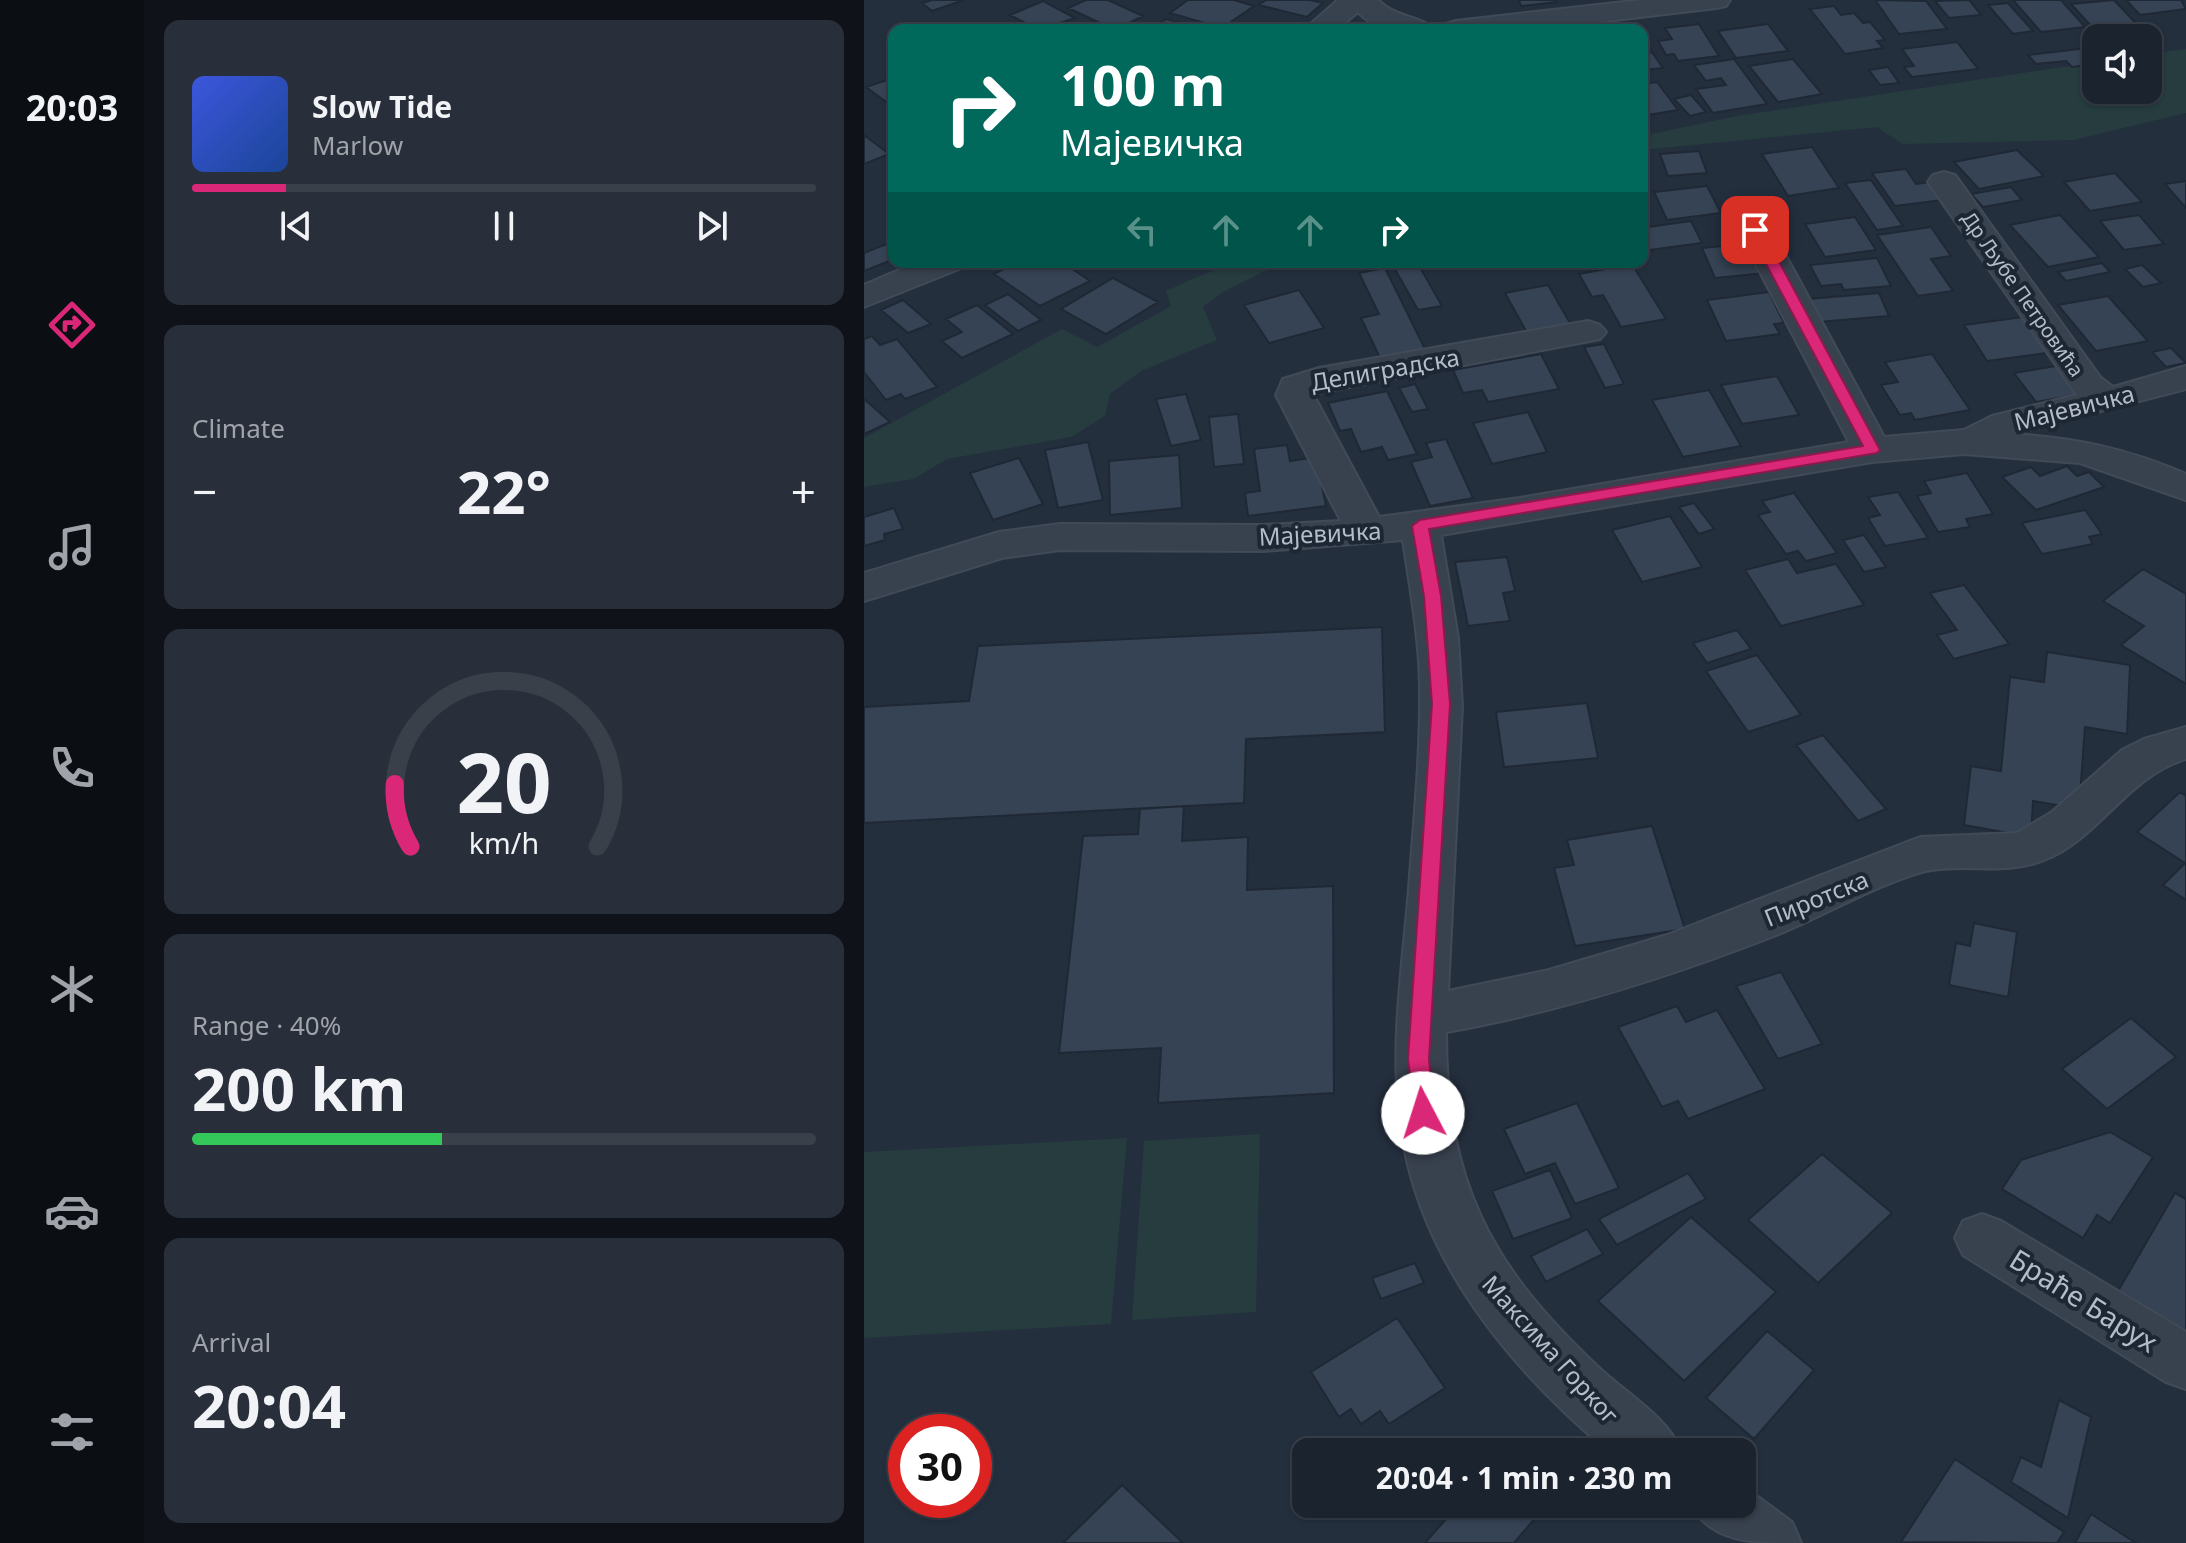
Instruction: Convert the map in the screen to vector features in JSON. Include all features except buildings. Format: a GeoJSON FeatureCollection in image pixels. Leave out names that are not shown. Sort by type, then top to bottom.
{"type":"FeatureCollection","features":[{"type":"Feature","properties":{"kind":"street"},"geometry":{"type":"LineString","coordinates":[[1326,24],[1356,0]]}},
{"type":"Feature","properties":{"kind":"street"},"geometry":{"type":"LineString","coordinates":[[1362,0],[1380,19],[1398,24]]}},
{"type":"Feature","properties":{"kind":"street"},"geometry":{"type":"LineString","coordinates":[[1508,24],[1716,0]]}},
{"type":"Feature","properties":{"kind":"street","name":"Др Љубе Петровића"},"geometry":{"type":"LineString","coordinates":[[1944,182],[2087,385],[2107,401]]}},
{"type":"Feature","properties":{"kind":"street"},"geometry":{"type":"LineString","coordinates":[[1755,230],[1872,450]]}},
{"type":"Feature","properties":{"kind":"street"},"geometry":{"type":"LineString","coordinates":[[864,297],[933,268]]}},
{"type":"Feature","properties":{"kind":"street","name":"Делиградска"},"geometry":{"type":"LineString","coordinates":[[1367,532],[1294,395],[1296,387],[1319,379],[1588,332]]}},
{"type":"Feature","properties":{"kind":"street","name":"Мајевичка"},"geometry":{"type":"LineString","coordinates":[[864,587],[999,545],[1060,537],[1264,538],[1367,532],[1420,526],[1872,450],[1964,442],[2037,414],[2107,401],[2186,377]]}},
{"type":"Feature","properties":{"kind":"street"},"geometry":{"type":"LineString","coordinates":[[1964,442],[2081,451],[2132,465],[2186,488]]}},
{"type":"Feature","properties":{"kind":"street","name":"Максима Горког"},"geometry":{"type":"LineString","coordinates":[[1420,526],[1432,596],[1441,704],[1418,1059],[1432,1159],[1450,1214],[1475,1265],[1561,1365],[1638,1438]]}},
{"type":"Feature","properties":{"kind":"street","name":"Пиротска"},"geometry":{"type":"LineString","coordinates":[[1421,1016],[1492,1005],[1622,969],[1760,922],[1921,854],[2006,853],[2030,847],[2057,830],[2135,760],[2160,747],[2186,743]]}},
{"type":"Feature","properties":{"kind":"street","name":"Браће Барух"},"geometry":{"type":"LineString","coordinates":[[1982,1238],[2186,1363]]}},
{"type":"Feature","properties":{"kind":"street"},"geometry":{"type":"LineString","coordinates":[[1738,1518],[1771,1543]]}},
{"type":"Feature","properties":{"kind":"green space"},"geometry":{"type":"Polygon","coordinates":[[[2186,49],[2186,113],[2073,140],[1902,144],[1877,127],[1648,149],[1648,135],[1737,116],[2082,64],[2082,104],[2162,104],[2162,52],[2186,49]]]}},
{"type":"Feature","properties":{"kind":"green space"},"geometry":{"type":"Polygon","coordinates":[[[1218,268],[1271,268],[1225,291],[1203,307],[1217,340],[1141,371],[1110,394],[1105,416],[1071,437],[947,459],[913,479],[864,487],[864,438],[1062,329],[1097,347],[1171,306],[1166,291],[1218,268]]]}},
{"type":"Feature","properties":{"kind":"green space"},"geometry":{"type":"Polygon","coordinates":[[[1260,1134],[1256,1312],[1132,1320],[1144,1141],[1260,1134]]]}},
{"type":"Feature","properties":{"kind":"green space"},"geometry":{"type":"Polygon","coordinates":[[[1127,1138],[1111,1324],[864,1338],[864,1152],[1127,1138]]]}},
{"type":"Feature","properties":{"kind":"route"},"geometry":{"type":"LineString","coordinates":[[1423,1113],[1418,1059],[1430,916],[1441,704],[1439,652],[1420,526],[1872,450],[1755,230]]}}]}
